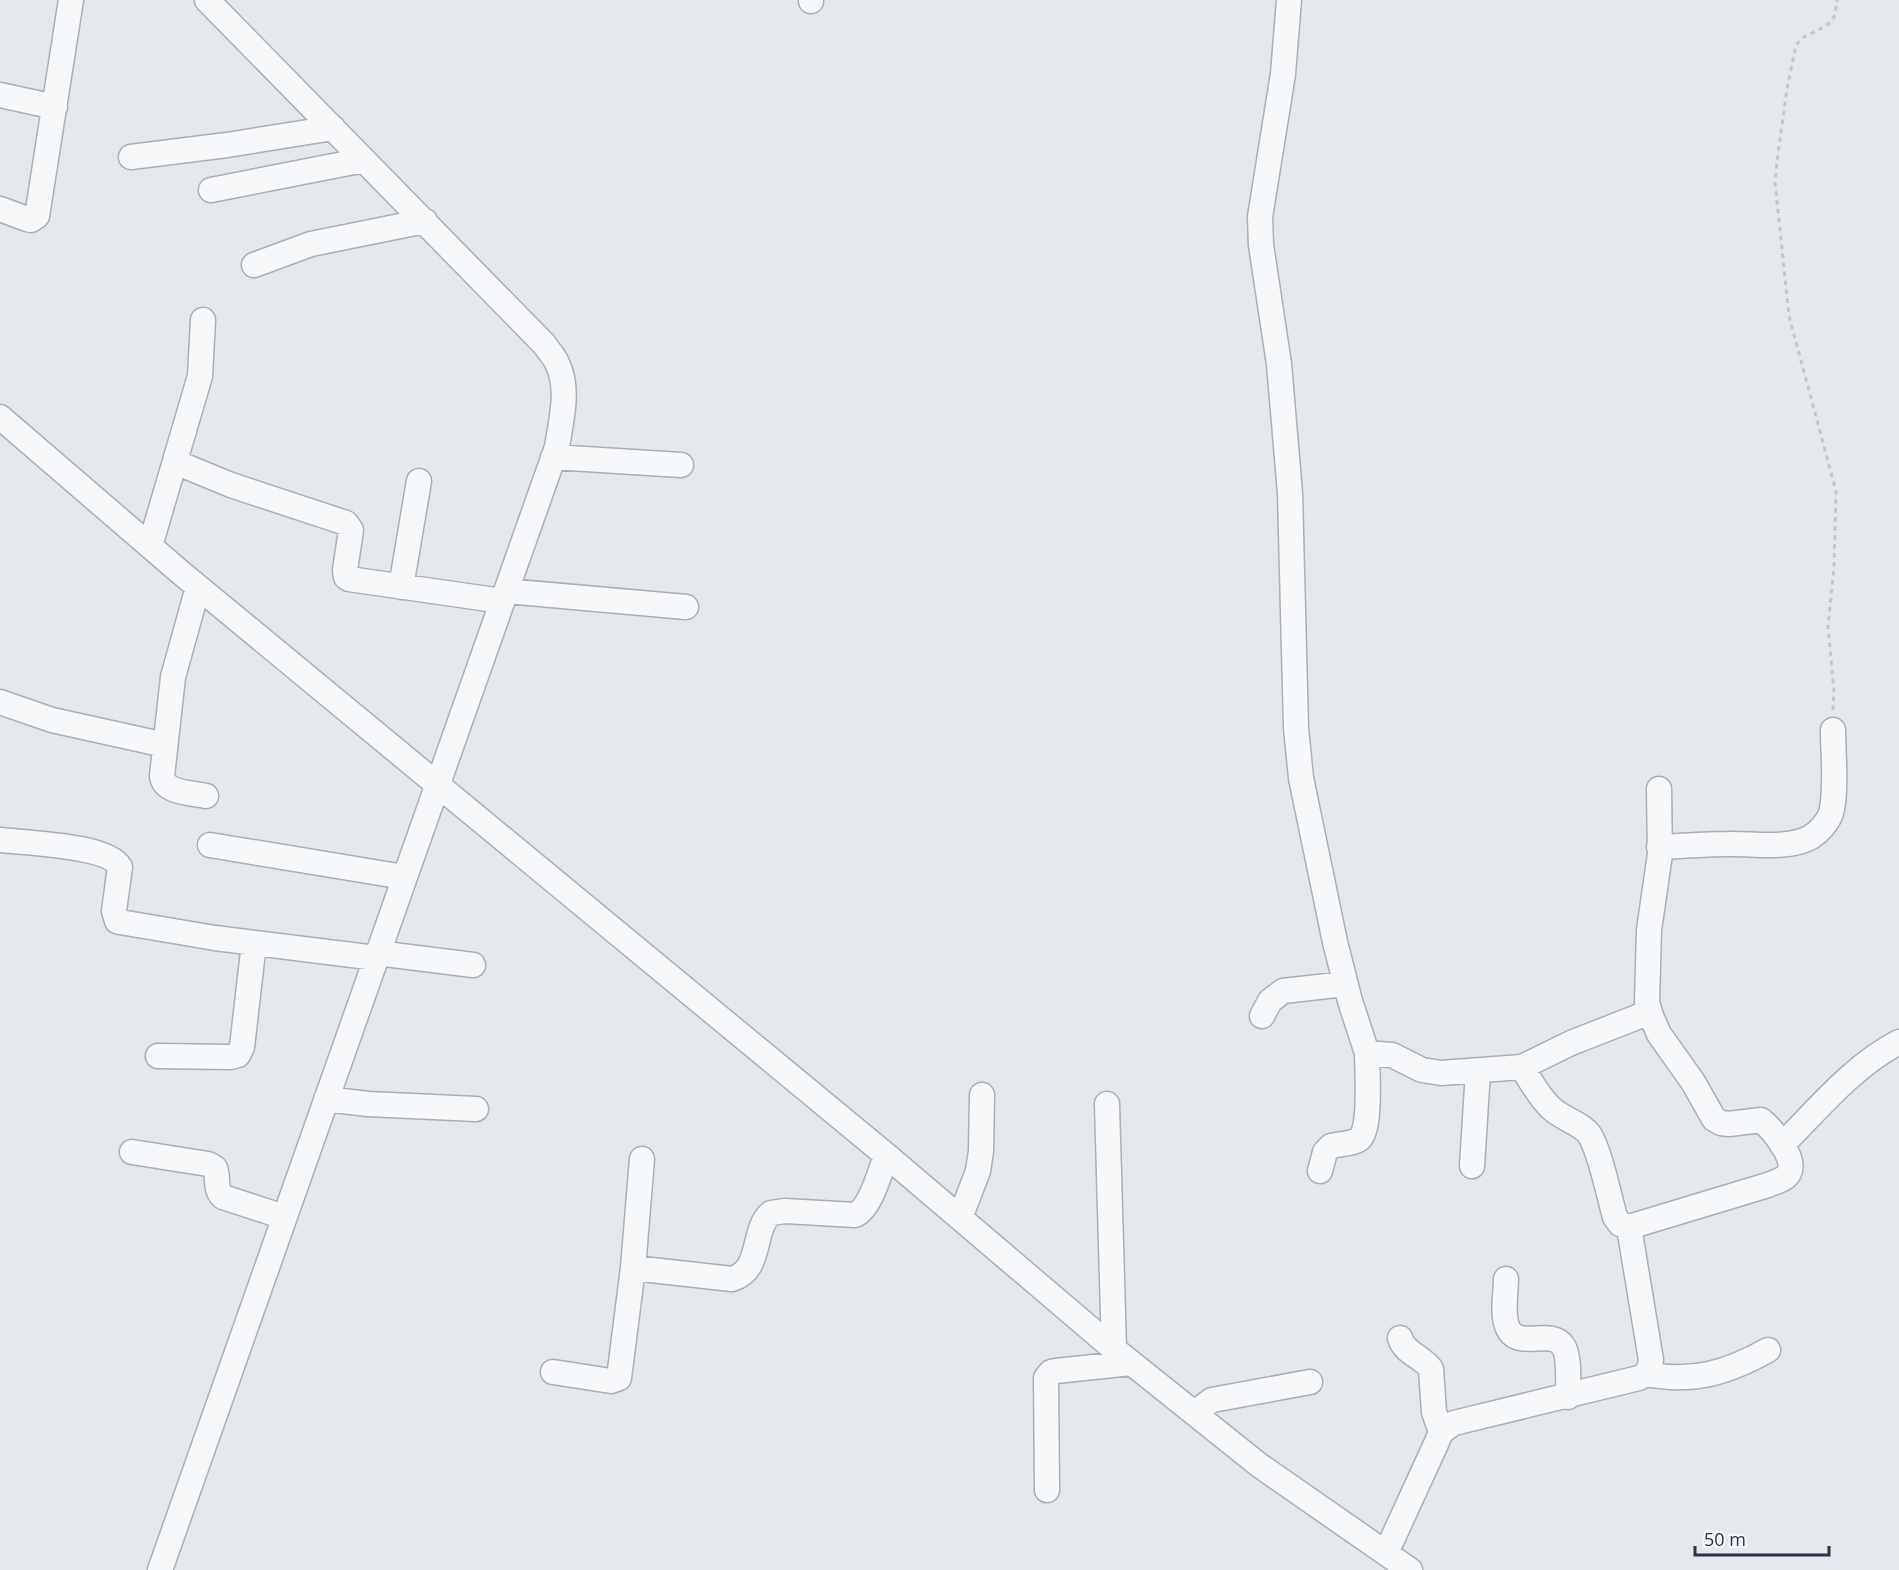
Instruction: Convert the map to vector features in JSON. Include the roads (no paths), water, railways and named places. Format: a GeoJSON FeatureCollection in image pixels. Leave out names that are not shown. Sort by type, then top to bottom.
{"type":"FeatureCollection","features":[{"type":"Feature","properties":{"kind":"street"},"geometry":{"type":"LineString","coordinates":[[0,209],[27,219],[37,216],[71,0]]}},
{"type":"Feature","properties":{"kind":"street"},"geometry":{"type":"LineString","coordinates":[[160,1570],[284,1217],[334,1100],[383,955],[404,877],[559,457],[557,447],[563,407],[563,381],[557,362],[524,322],[207,0]]}},
{"type":"Feature","properties":{"kind":"street"},"geometry":{"type":"LineString","coordinates":[[1289,0],[1283,74],[1260,217],[1279,364],[1290,493],[1296,728],[1301,778],[1335,942],[1345,984],[1367,1053],[1368,1102],[1364,1135],[1358,1140],[1327,1148],[1320,1171]]}},
{"type":"Feature","properties":{"kind":"street"},"geometry":{"type":"LineString","coordinates":[[0,95],[55,107]]}},
{"type":"Feature","properties":{"kind":"street"},"geometry":{"type":"LineString","coordinates":[[131,157],[333,128]]}},
{"type":"Feature","properties":{"kind":"street"},"geometry":{"type":"LineString","coordinates":[[211,190],[364,160]]}},
{"type":"Feature","properties":{"kind":"street"},"geometry":{"type":"LineString","coordinates":[[254,265],[311,244],[425,221]]}},
{"type":"Feature","properties":{"kind":"street"},"geometry":{"type":"LineString","coordinates":[[150,546],[200,376],[203,320]]}},
{"type":"Feature","properties":{"kind":"street"},"geometry":{"type":"LineString","coordinates":[[0,417],[198,587],[886,1155],[1122,1356],[1259,1465],[1400,1565],[1441,1432],[1434,1412],[1431,1369],[1427,1363],[1407,1349],[1400,1338]]}},
{"type":"Feature","properties":{"kind":"street"},"geometry":{"type":"LineString","coordinates":[[559,457],[681,465]]}},
{"type":"Feature","properties":{"kind":"street"},"geometry":{"type":"LineString","coordinates":[[174,462],[231,485],[346,524],[351,530],[346,577],[401,587],[687,607]]}},
{"type":"Feature","properties":{"kind":"street"},"geometry":{"type":"LineString","coordinates":[[401,587],[418,482]]}},
{"type":"Feature","properties":{"kind":"street"},"geometry":{"type":"LineString","coordinates":[[198,587],[173,677],[162,776],[164,785],[174,790],[207,796]]}},
{"type":"Feature","properties":{"kind":"street"},"geometry":{"type":"LineString","coordinates":[[0,702],[52,720],[165,745]]}},
{"type":"Feature","properties":{"kind":"street"},"geometry":{"type":"LineString","coordinates":[[1659,847],[1779,844],[1797,842],[1810,837],[1824,826],[1831,814],[1833,730]]}},
{"type":"Feature","properties":{"kind":"street"},"geometry":{"type":"LineString","coordinates":[[1522,1066],[1549,1107],[1567,1121],[1588,1132],[1594,1144],[1615,1217],[1620,1224],[1629,1227],[1743,1194],[1783,1178],[1789,1173],[1788,1156],[1769,1126],[1761,1120],[1729,1124],[1714,1119],[1693,1082],[1659,1034],[1650,1012],[1647,1002],[1649,930],[1659,847],[1659,789]]}},
{"type":"Feature","properties":{"kind":"street"},"geometry":{"type":"LineString","coordinates":[[0,840],[82,849],[114,858],[120,867],[114,911],[117,921],[120,922],[254,943],[473,965]]}},
{"type":"Feature","properties":{"kind":"street"},"geometry":{"type":"LineString","coordinates":[[210,844],[404,877]]}},
{"type":"Feature","properties":{"kind":"street"},"geometry":{"type":"LineString","coordinates":[[158,1056],[230,1057],[238,1054],[242,1047],[254,943]]}},
{"type":"Feature","properties":{"kind":"street"},"geometry":{"type":"LineString","coordinates":[[1262,1016],[1270,1001],[1283,991],[1345,984]]}},
{"type":"Feature","properties":{"kind":"street"},"geometry":{"type":"LineString","coordinates":[[1367,1053],[1392,1055],[1422,1070],[1441,1073],[1522,1066],[1570,1043],[1650,1012]]}},
{"type":"Feature","properties":{"kind":"street"},"geometry":{"type":"LineString","coordinates":[[1782,1145],[1869,1060],[1897,1047]]}},
{"type":"Feature","properties":{"kind":"street"},"geometry":{"type":"LineString","coordinates":[[1472,1166],[1478,1071]]}},
{"type":"Feature","properties":{"kind":"street"},"geometry":{"type":"LineString","coordinates":[[960,1218],[978,1171],[981,1151],[982,1095]]}},
{"type":"Feature","properties":{"kind":"street"},"geometry":{"type":"LineString","coordinates":[[334,1100],[368,1104],[476,1109]]}},
{"type":"Feature","properties":{"kind":"street"},"geometry":{"type":"LineString","coordinates":[[1107,1104],[1122,1356]]}},
{"type":"Feature","properties":{"kind":"street"},"geometry":{"type":"LineString","coordinates":[[132,1152],[208,1164],[215,1168],[217,1187],[223,1197],[284,1217]]}},
{"type":"Feature","properties":{"kind":"street"},"geometry":{"type":"LineString","coordinates":[[633,1268],[732,1279],[741,1276],[751,1263],[765,1220],[771,1213],[785,1211],[855,1215],[860,1213],[869,1200],[886,1155]]}},
{"type":"Feature","properties":{"kind":"street"},"geometry":{"type":"LineString","coordinates":[[553,1372],[611,1381],[619,1378],[633,1268],[642,1159]]}},
{"type":"Feature","properties":{"kind":"street"},"geometry":{"type":"LineString","coordinates":[[1441,1432],[1454,1423],[1640,1378],[1646,1374],[1651,1360],[1629,1227]]}},
{"type":"Feature","properties":{"kind":"street"},"geometry":{"type":"LineString","coordinates":[[1506,1280],[1507,1326],[1510,1332],[1518,1338],[1556,1340],[1562,1344],[1566,1352],[1568,1396]]}},
{"type":"Feature","properties":{"kind":"street"},"geometry":{"type":"LineString","coordinates":[[1646,1374],[1684,1378],[1707,1374],[1747,1361],[1768,1350]]}},
{"type":"Feature","properties":{"kind":"street"},"geometry":{"type":"LineString","coordinates":[[1047,1490],[1046,1378],[1056,1371],[1122,1356]]}},
{"type":"Feature","properties":{"kind":"street"},"geometry":{"type":"LineString","coordinates":[[1194,1413],[1212,1400],[1310,1382]]}}]}
